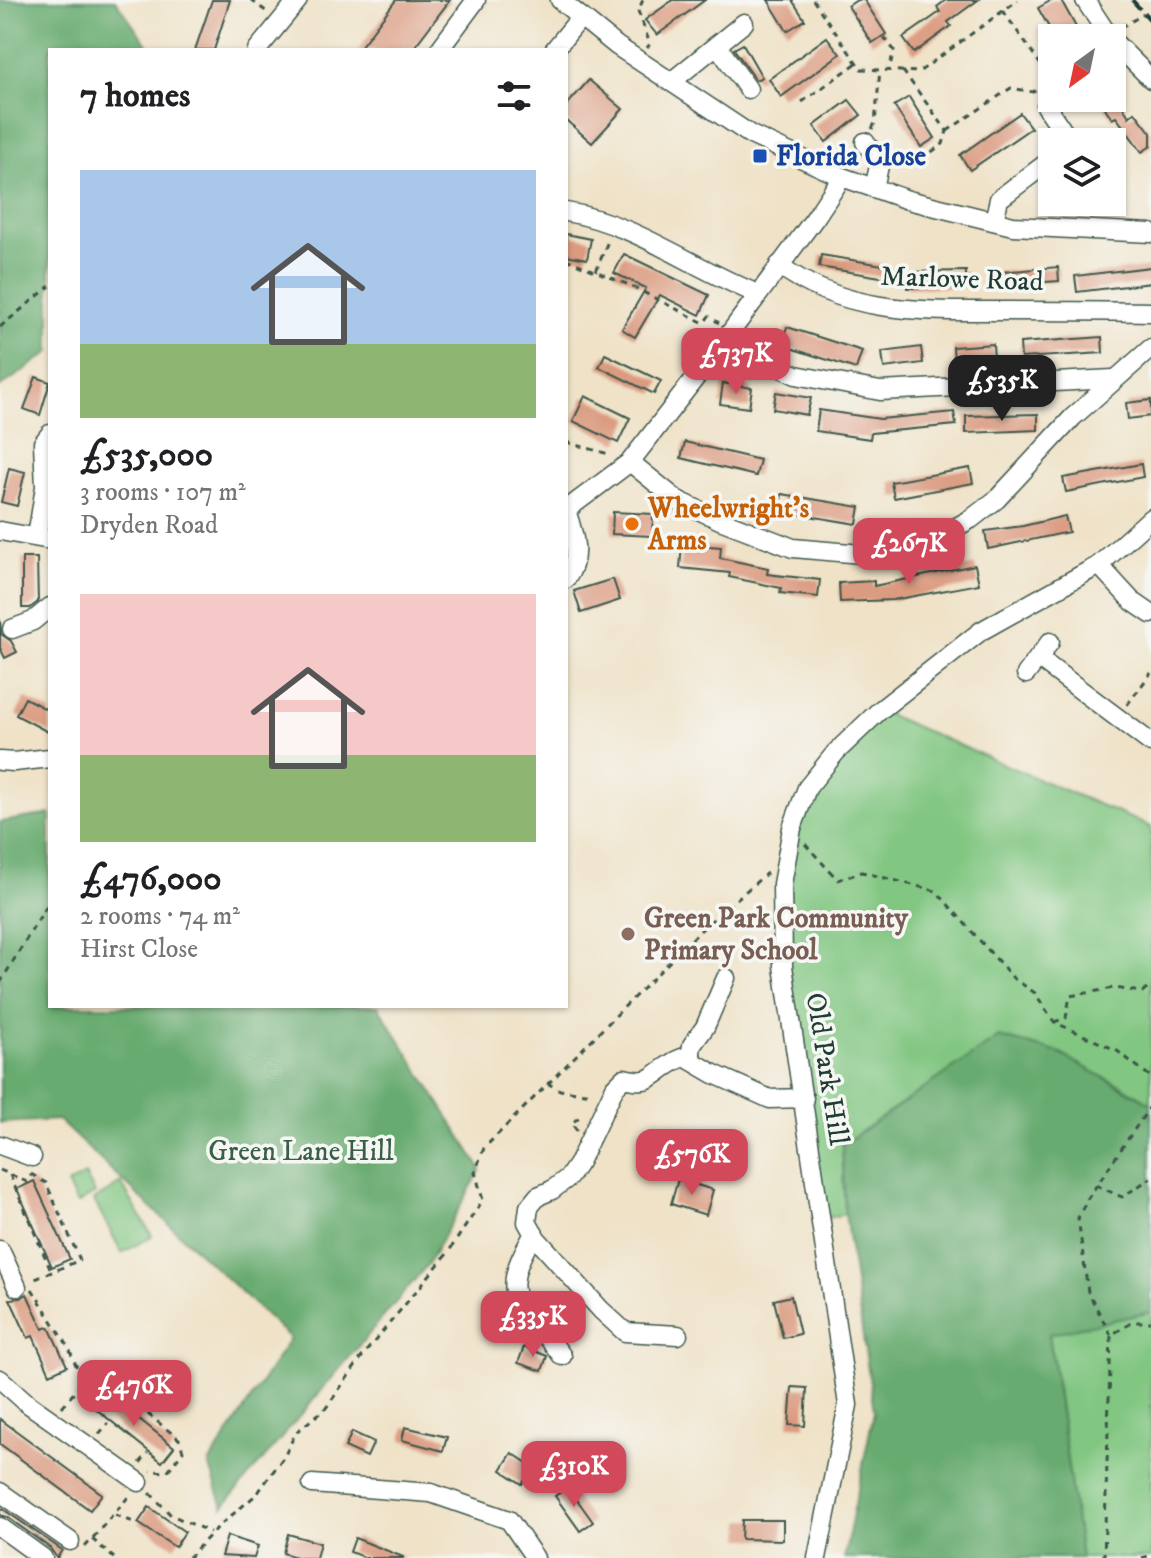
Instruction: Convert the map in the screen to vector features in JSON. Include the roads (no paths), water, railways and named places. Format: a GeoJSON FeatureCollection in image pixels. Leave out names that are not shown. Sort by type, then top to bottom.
{"type":"FeatureCollection","features":[{"type":"Feature","properties":{"kind":"street"},"geometry":{"type":"LineString","coordinates":[[259,48],[298,0]]}},
{"type":"Feature","properties":{"kind":"street"},"geometry":{"type":"LineString","coordinates":[[440,48],[476,0]]}},
{"type":"Feature","properties":{"kind":"street"},"geometry":{"type":"LineString","coordinates":[[560,0],[638,60],[751,135],[842,177],[908,200],[1013,226],[1151,233]]}},
{"type":"Feature","properties":{"kind":"street"},"geometry":{"type":"LineString","coordinates":[[1085,0],[1101,24]]}},
{"type":"Feature","properties":{"kind":"street"},"geometry":{"type":"LineString","coordinates":[[556,48],[581,17]]}},
{"type":"Feature","properties":{"kind":"street"},"geometry":{"type":"LineString","coordinates":[[671,82],[744,23]]}},
{"type":"Feature","properties":{"kind":"street"},"geometry":{"type":"LineString","coordinates":[[717,45],[748,89]]}},
{"type":"Feature","properties":{"kind":"street"},"geometry":{"type":"LineString","coordinates":[[1126,53],[1151,79]]}},
{"type":"Feature","properties":{"kind":"street"},"geometry":{"type":"LineString","coordinates":[[865,142],[880,162],[874,188]]}},
{"type":"Feature","properties":{"kind":"street"},"geometry":{"type":"LineString","coordinates":[[994,221],[999,199],[1038,170]]}},
{"type":"Feature","properties":{"kind":"street"},"geometry":{"type":"LineString","coordinates":[[568,508],[630,462],[727,336],[842,177]]}},
{"type":"Feature","properties":{"kind":"street"},"geometry":{"type":"LineString","coordinates":[[568,212],[591,216],[758,294]]}},
{"type":"Feature","properties":{"kind":"street","name":"Marlowe Road"},"geometry":{"type":"LineString","coordinates":[[779,265],[797,279],[836,297],[885,308],[1151,312]]}},
{"type":"Feature","properties":{"kind":"street"},"geometry":{"type":"LineString","coordinates":[[727,336],[796,375],[880,391],[1113,379]]}},
{"type":"Feature","properties":{"kind":"street"},"geometry":{"type":"LineString","coordinates":[[630,462],[677,500],[793,548],[873,555],[921,543],[971,519],[997,499],[1113,379],[1151,348]]}},
{"type":"Feature","properties":{"kind":"street"},"geometry":{"type":"LineString","coordinates":[[1045,384],[1064,396],[1070,412],[1066,426]]}},
{"type":"Feature","properties":{"kind":"street"},"geometry":{"type":"LineString","coordinates":[[0,531],[44,538],[43,443],[48,437]]}},
{"type":"Feature","properties":{"kind":"street"},"geometry":{"type":"LineString","coordinates":[[568,516],[576,541],[575,563],[568,575]]}},
{"type":"Feature","properties":{"kind":"street","name":"Old Park Hill"},"geometry":{"type":"LineString","coordinates":[[817,1558],[848,1405],[783,966],[782,884],[792,828],[807,788],[836,752],[879,711],[981,631],[1099,565],[1151,518]]}},
{"type":"Feature","properties":{"kind":"street"},"geometry":{"type":"LineString","coordinates":[[1099,565],[1132,601],[1151,614]]}},
{"type":"Feature","properties":{"kind":"street"},"geometry":{"type":"LineString","coordinates":[[12,629],[33,621],[48,609]]}},
{"type":"Feature","properties":{"kind":"street"},"geometry":{"type":"LineString","coordinates":[[1026,674],[1050,642]]}},
{"type":"Feature","properties":{"kind":"street"},"geometry":{"type":"LineString","coordinates":[[1038,658],[1151,743]]}},
{"type":"Feature","properties":{"kind":"street"},"geometry":{"type":"LineString","coordinates":[[0,761],[48,758]]}},
{"type":"Feature","properties":{"kind":"street"},"geometry":{"type":"LineString","coordinates":[[726,978],[705,1027],[692,1045],[690,1060],[770,1099],[804,1098]]}},
{"type":"Feature","properties":{"kind":"street"},"geometry":{"type":"LineString","coordinates":[[678,1335],[625,1332],[534,1234],[527,1222],[529,1207],[538,1196],[569,1177],[615,1087],[624,1078],[642,1083],[673,1062],[691,1055]]}},
{"type":"Feature","properties":{"kind":"street"},"geometry":{"type":"LineString","coordinates":[[0,1145],[32,1166]]}},
{"type":"Feature","properties":{"kind":"street"},"geometry":{"type":"LineString","coordinates":[[534,1234],[520,1257],[514,1274],[514,1289],[518,1305],[562,1356]]}},
{"type":"Feature","properties":{"kind":"street"},"geometry":{"type":"LineString","coordinates":[[0,1250],[17,1287]]}},
{"type":"Feature","properties":{"kind":"street"},"geometry":{"type":"LineString","coordinates":[[0,1379],[18,1397],[140,1473]]}},
{"type":"Feature","properties":{"kind":"street"},"geometry":{"type":"LineString","coordinates":[[312,1484],[431,1493],[509,1520],[531,1556]]}},
{"type":"Feature","properties":{"kind":"street"},"geometry":{"type":"LineString","coordinates":[[0,1492],[75,1546]]}},
{"type":"Feature","properties":{"kind":"street"},"geometry":{"type":"LineString","coordinates":[[0,1527],[43,1558]]}},
{"type":"Feature","properties":{"kind":"railway"},"geometry":{"type":"LineString","coordinates":[[1132,0],[1151,21]]}},
{"type":"Feature","properties":{"kind":"place","name":"Florida Close"},"geometry":{"type":"Point","coordinates":[760,156]}},
{"type":"Feature","properties":{"kind":"place","name":"Wheelwright's Arms"},"geometry":{"type":"Point","coordinates":[632,524]}},
{"type":"Feature","properties":{"kind":"place","name":"Green Park Community Primary School"},"geometry":{"type":"Point","coordinates":[628,934]}},
{"type":"Feature","properties":{"kind":"park label","name":"Green Lane Hill"},"geometry":{"type":"Point","coordinates":[301,1151]}}]}
